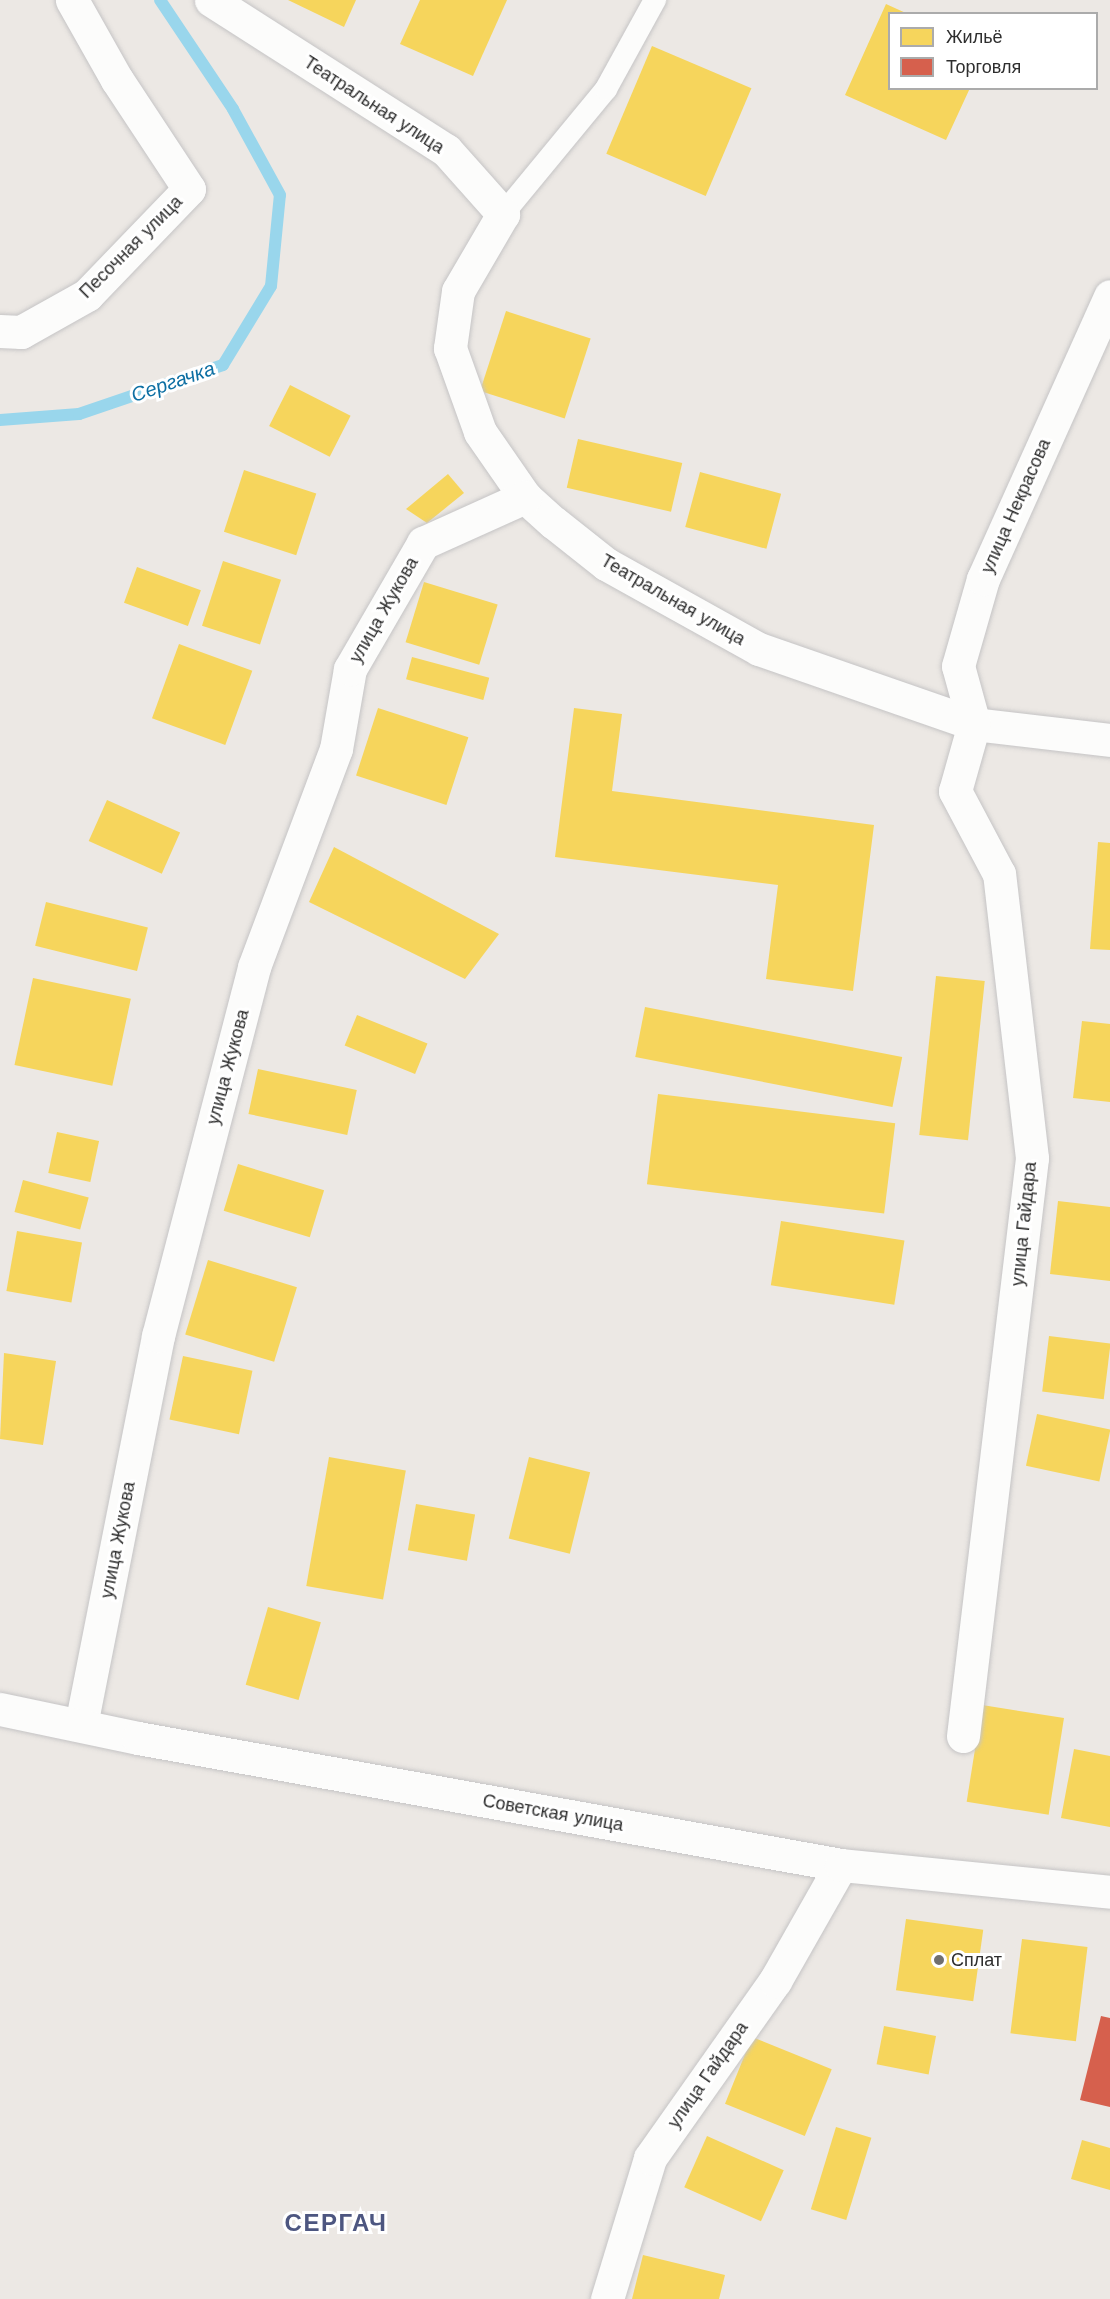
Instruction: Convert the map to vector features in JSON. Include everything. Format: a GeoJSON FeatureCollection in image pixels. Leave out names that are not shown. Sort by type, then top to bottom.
{"type":"FeatureCollection","features":[{"type":"Feature","properties":{"kind":"street","name":"Песочная улица"},"geometry":{"type":"LineString","coordinates":[[0,331],[21,332],[87,295],[189,189],[117,80],[72,0]]}},
{"type":"Feature","properties":{"kind":"street","name":"Театральная улица"},"geometry":{"type":"LineString","coordinates":[[212,0],[446,150],[503,214],[458,291],[450,348],[480,432],[525,497],[606,564],[759,649],[974,724],[1110,740]]}},
{"type":"Feature","properties":{"kind":"street","name":"улица Некрасова"},"geometry":{"type":"LineString","coordinates":[[974,724],[958,666],[983,579],[1110,296]]}},
{"type":"Feature","properties":{"kind":"street","name":"улица Жукова"},"geometry":{"type":"LineString","coordinates":[[81,1725],[158,1336],[254,967],[336,749],[350,669],[423,543],[525,497]]}},
{"type":"Feature","properties":{"kind":"street","name":"улица Гайдара"},"geometry":{"type":"LineString","coordinates":[[963,1736],[1032,1158],[999,874],[955,791],[974,724]]}},
{"type":"Feature","properties":{"kind":"street","name":"Советская улица"},"geometry":{"type":"LineString","coordinates":[[0,1709],[841,1865],[1110,1892]]}},
{"type":"Feature","properties":{"kind":"street","name":"улица Гайдара"},"geometry":{"type":"LineString","coordinates":[[607,2299],[650,2158],[775,1981],[841,1865]]}},
{"type":"Feature","properties":{"kind":"lane"},"geometry":{"type":"LineString","coordinates":[[503,214],[606,89],[655,0]]}},
{"type":"Feature","properties":{"kind":"building: Жильё"},"geometry":{"type":"Polygon","coordinates":[[[288,0],[356,0],[344,27],[288,0]]]}},
{"type":"Feature","properties":{"kind":"building: Жильё"},"geometry":{"type":"Polygon","coordinates":[[[420,0],[507,0],[473,76],[400,44],[420,0]]]}},
{"type":"Feature","properties":{"kind":"building: Жильё"},"geometry":{"type":"Polygon","coordinates":[[[886,4],[904,12],[888,12],[888,90],[969,90],[946,140],[845,95],[886,4]]]}},
{"type":"Feature","properties":{"kind":"building: Жильё"},"geometry":{"type":"Polygon","coordinates":[[[652,46],[751,88],[706,196],[606,154],[652,46]]]}},
{"type":"Feature","properties":{"kind":"building: Жильё"},"geometry":{"type":"Polygon","coordinates":[[[506,311],[591,339],[565,418],[480,391],[506,311]]]}},
{"type":"Feature","properties":{"kind":"building: Жильё"},"geometry":{"type":"Polygon","coordinates":[[[290,385],[351,416],[330,457],[269,426],[290,385]]]}},
{"type":"Feature","properties":{"kind":"building: Жильё"},"geometry":{"type":"Polygon","coordinates":[[[578,439],[682,463],[671,512],[567,488],[578,439]]]}},
{"type":"Feature","properties":{"kind":"building: Жильё"},"geometry":{"type":"Polygon","coordinates":[[[244,470],[316,493],[296,555],[224,532],[244,470]]]}},
{"type":"Feature","properties":{"kind":"building: Жильё"},"geometry":{"type":"Polygon","coordinates":[[[700,472],[781,494],[766,549],[685,527],[700,472]]]}},
{"type":"Feature","properties":{"kind":"building: Жильё"},"geometry":{"type":"Polygon","coordinates":[[[448,474],[464,493],[427,523],[406,509],[448,474]]]}},
{"type":"Feature","properties":{"kind":"building: Жильё"},"geometry":{"type":"Polygon","coordinates":[[[223,561],[281,580],[260,645],[202,626],[223,561]]]}},
{"type":"Feature","properties":{"kind":"building: Жильё"},"geometry":{"type":"Polygon","coordinates":[[[137,567],[201,590],[188,626],[124,603],[137,567]]]}},
{"type":"Feature","properties":{"kind":"building: Жильё"},"geometry":{"type":"Polygon","coordinates":[[[424,582],[498,605],[479,665],[406,642],[424,582]]]}},
{"type":"Feature","properties":{"kind":"building: Жильё"},"geometry":{"type":"Polygon","coordinates":[[[179,644],[252,671],[225,745],[152,718],[179,644]]]}},
{"type":"Feature","properties":{"kind":"building: Жильё"},"geometry":{"type":"Polygon","coordinates":[[[412,657],[489,678],[483,700],[406,679],[412,657]]]}},
{"type":"Feature","properties":{"kind":"building: Жильё"},"geometry":{"type":"Polygon","coordinates":[[[378,708],[468,737],[446,805],[356,776],[378,708]]]}},
{"type":"Feature","properties":{"kind":"building: Жильё"},"geometry":{"type":"Polygon","coordinates":[[[574,708],[622,714],[612,791],[874,825],[853,991],[766,979],[778,885],[555,857],[574,708]]]}},
{"type":"Feature","properties":{"kind":"building: Жильё"},"geometry":{"type":"Polygon","coordinates":[[[107,800],[180,833],[162,874],[89,841],[107,800]]]}},
{"type":"Feature","properties":{"kind":"building: Жильё"},"geometry":{"type":"Polygon","coordinates":[[[1098,842],[1110,843],[1110,950],[1090,949],[1098,842]]]}},
{"type":"Feature","properties":{"kind":"building: Жильё"},"geometry":{"type":"Polygon","coordinates":[[[334,847],[499,934],[465,979],[309,902],[334,847]]]}},
{"type":"Feature","properties":{"kind":"building: Жильё"},"geometry":{"type":"Polygon","coordinates":[[[46,902],[148,927],[137,971],[35,946],[46,902]]]}},
{"type":"Feature","properties":{"kind":"building: Жильё"},"geometry":{"type":"Polygon","coordinates":[[[936,976],[985,981],[968,1140],[919,1135],[936,976]]]}},
{"type":"Feature","properties":{"kind":"building: Жильё"},"geometry":{"type":"Polygon","coordinates":[[[33,978],[131,999],[112,1086],[14,1065],[33,978]]]}},
{"type":"Feature","properties":{"kind":"building: Жильё"},"geometry":{"type":"Polygon","coordinates":[[[645,1007],[902,1057],[892,1107],[635,1057],[645,1007]]]}},
{"type":"Feature","properties":{"kind":"building: Жильё"},"geometry":{"type":"Polygon","coordinates":[[[357,1015],[427,1043],[415,1074],[345,1046],[357,1015]]]}},
{"type":"Feature","properties":{"kind":"building: Жильё"},"geometry":{"type":"Polygon","coordinates":[[[1082,1021],[1110,1024],[1110,1102],[1073,1098],[1082,1021]]]}},
{"type":"Feature","properties":{"kind":"building: Жильё"},"geometry":{"type":"Polygon","coordinates":[[[258,1069],[357,1090],[347,1135],[248,1114],[258,1069]]]}},
{"type":"Feature","properties":{"kind":"building: Жильё"},"geometry":{"type":"Polygon","coordinates":[[[658,1094],[895,1123],[884,1213],[647,1184],[658,1094]]]}},
{"type":"Feature","properties":{"kind":"building: Жильё"},"geometry":{"type":"Polygon","coordinates":[[[57,1132],[99,1141],[90,1182],[48,1173],[57,1132]]]}},
{"type":"Feature","properties":{"kind":"building: Жильё"},"geometry":{"type":"Polygon","coordinates":[[[238,1164],[324,1190],[310,1237],[224,1211],[238,1164]]]}},
{"type":"Feature","properties":{"kind":"building: Жильё"},"geometry":{"type":"Polygon","coordinates":[[[23,1180],[89,1198],[80,1229],[14,1212],[23,1180]]]}},
{"type":"Feature","properties":{"kind":"building: Жильё"},"geometry":{"type":"Polygon","coordinates":[[[1058,1201],[1110,1207],[1110,1281],[1050,1274],[1058,1201]]]}},
{"type":"Feature","properties":{"kind":"building: Жильё"},"geometry":{"type":"Polygon","coordinates":[[[781,1221],[904,1241],[894,1305],[771,1285],[781,1221]]]}},
{"type":"Feature","properties":{"kind":"building: Жильё"},"geometry":{"type":"Polygon","coordinates":[[[17,1231],[82,1242],[71,1303],[6,1291],[17,1231]]]}},
{"type":"Feature","properties":{"kind":"building: Жильё"},"geometry":{"type":"Polygon","coordinates":[[[208,1260],[297,1287],[274,1362],[185,1335],[208,1260]]]}},
{"type":"Feature","properties":{"kind":"building: Жильё"},"geometry":{"type":"Polygon","coordinates":[[[1049,1336],[1110,1343],[1104,1399],[1042,1392],[1049,1336]]]}},
{"type":"Feature","properties":{"kind":"building: Жильё"},"geometry":{"type":"Polygon","coordinates":[[[4,1353],[56,1361],[43,1445],[0,1439],[4,1353]]]}},
{"type":"Feature","properties":{"kind":"building: Жильё"},"geometry":{"type":"Polygon","coordinates":[[[183,1356],[252,1371],[239,1434],[169,1420],[183,1356]]]}},
{"type":"Feature","properties":{"kind":"building: Жильё"},"geometry":{"type":"Polygon","coordinates":[[[1037,1414],[1110,1430],[1099,1481],[1026,1466],[1037,1414]]]}},
{"type":"Feature","properties":{"kind":"building: Жильё"},"geometry":{"type":"Polygon","coordinates":[[[329,1457],[406,1471],[383,1600],[306,1586],[329,1457]]]}},
{"type":"Feature","properties":{"kind":"building: Жильё"},"geometry":{"type":"Polygon","coordinates":[[[529,1457],[590,1472],[570,1554],[509,1539],[529,1457]]]}},
{"type":"Feature","properties":{"kind":"building: Жильё"},"geometry":{"type":"Polygon","coordinates":[[[416,1504],[475,1514],[467,1561],[408,1550],[416,1504]]]}},
{"type":"Feature","properties":{"kind":"building: Жильё"},"geometry":{"type":"Polygon","coordinates":[[[268,1607],[321,1622],[299,1700],[246,1685],[268,1607]]]}},
{"type":"Feature","properties":{"kind":"building: Жильё"},"geometry":{"type":"Polygon","coordinates":[[[982,1705],[1064,1718],[1049,1815],[967,1802],[982,1705]]]}},
{"type":"Feature","properties":{"kind":"building: Жильё"},"geometry":{"type":"Polygon","coordinates":[[[1074,1749],[1110,1756],[1110,1827],[1061,1818],[1074,1749]]]}},
{"type":"Feature","properties":{"kind":"building: Жильё","name":"Сплат"},"geometry":{"type":"Polygon","coordinates":[[[906,1919],[983,1930],[973,2001],[896,1990],[906,1919]]]}},
{"type":"Feature","properties":{"kind":"building: Жильё"},"geometry":{"type":"Polygon","coordinates":[[[1022,1939],[1088,1947],[1076,2041],[1010,2033],[1022,1939]]]}},
{"type":"Feature","properties":{"kind":"building: Жильё"},"geometry":{"type":"Polygon","coordinates":[[[884,2026],[936,2036],[929,2074],[877,2064],[884,2026]]]}},
{"type":"Feature","properties":{"kind":"building: Жильё"},"geometry":{"type":"Polygon","coordinates":[[[752,2037],[832,2069],[805,2136],[725,2104],[752,2037]]]}},
{"type":"Feature","properties":{"kind":"building: Жильё"},"geometry":{"type":"Polygon","coordinates":[[[836,2127],[871,2138],[846,2220],[811,2209],[836,2127]]]}},
{"type":"Feature","properties":{"kind":"building: Жильё"},"geometry":{"type":"Polygon","coordinates":[[[707,2136],[784,2170],[761,2221],[684,2187],[707,2136]]]}},
{"type":"Feature","properties":{"kind":"building: Жильё"},"geometry":{"type":"Polygon","coordinates":[[[1082,2140],[1110,2148],[1110,2190],[1071,2179],[1082,2140]]]}},
{"type":"Feature","properties":{"kind":"building: Жильё"},"geometry":{"type":"Polygon","coordinates":[[[643,2255],[725,2275],[719,2299],[632,2299],[643,2255]]]}},
{"type":"Feature","properties":{"kind":"building: Торговля"},"geometry":{"type":"Polygon","coordinates":[[[1101,2016],[1110,2018],[1110,2107],[1080,2100],[1101,2016]]]}},
{"type":"Feature","properties":{"kind":"waterway","name":"Сергачка"},"geometry":{"type":"LineString","coordinates":[[0,420],[79,414],[223,365],[271,286],[280,195],[233,109],[160,0]]}},
{"type":"Feature","properties":{"kind":"place","name":"Сплат"},"geometry":{"type":"Point","coordinates":[939,1960]}},
{"type":"Feature","properties":{"kind":"district","name":"СЕРГАЧ"},"geometry":{"type":"Point","coordinates":[336,2224]}}]}
